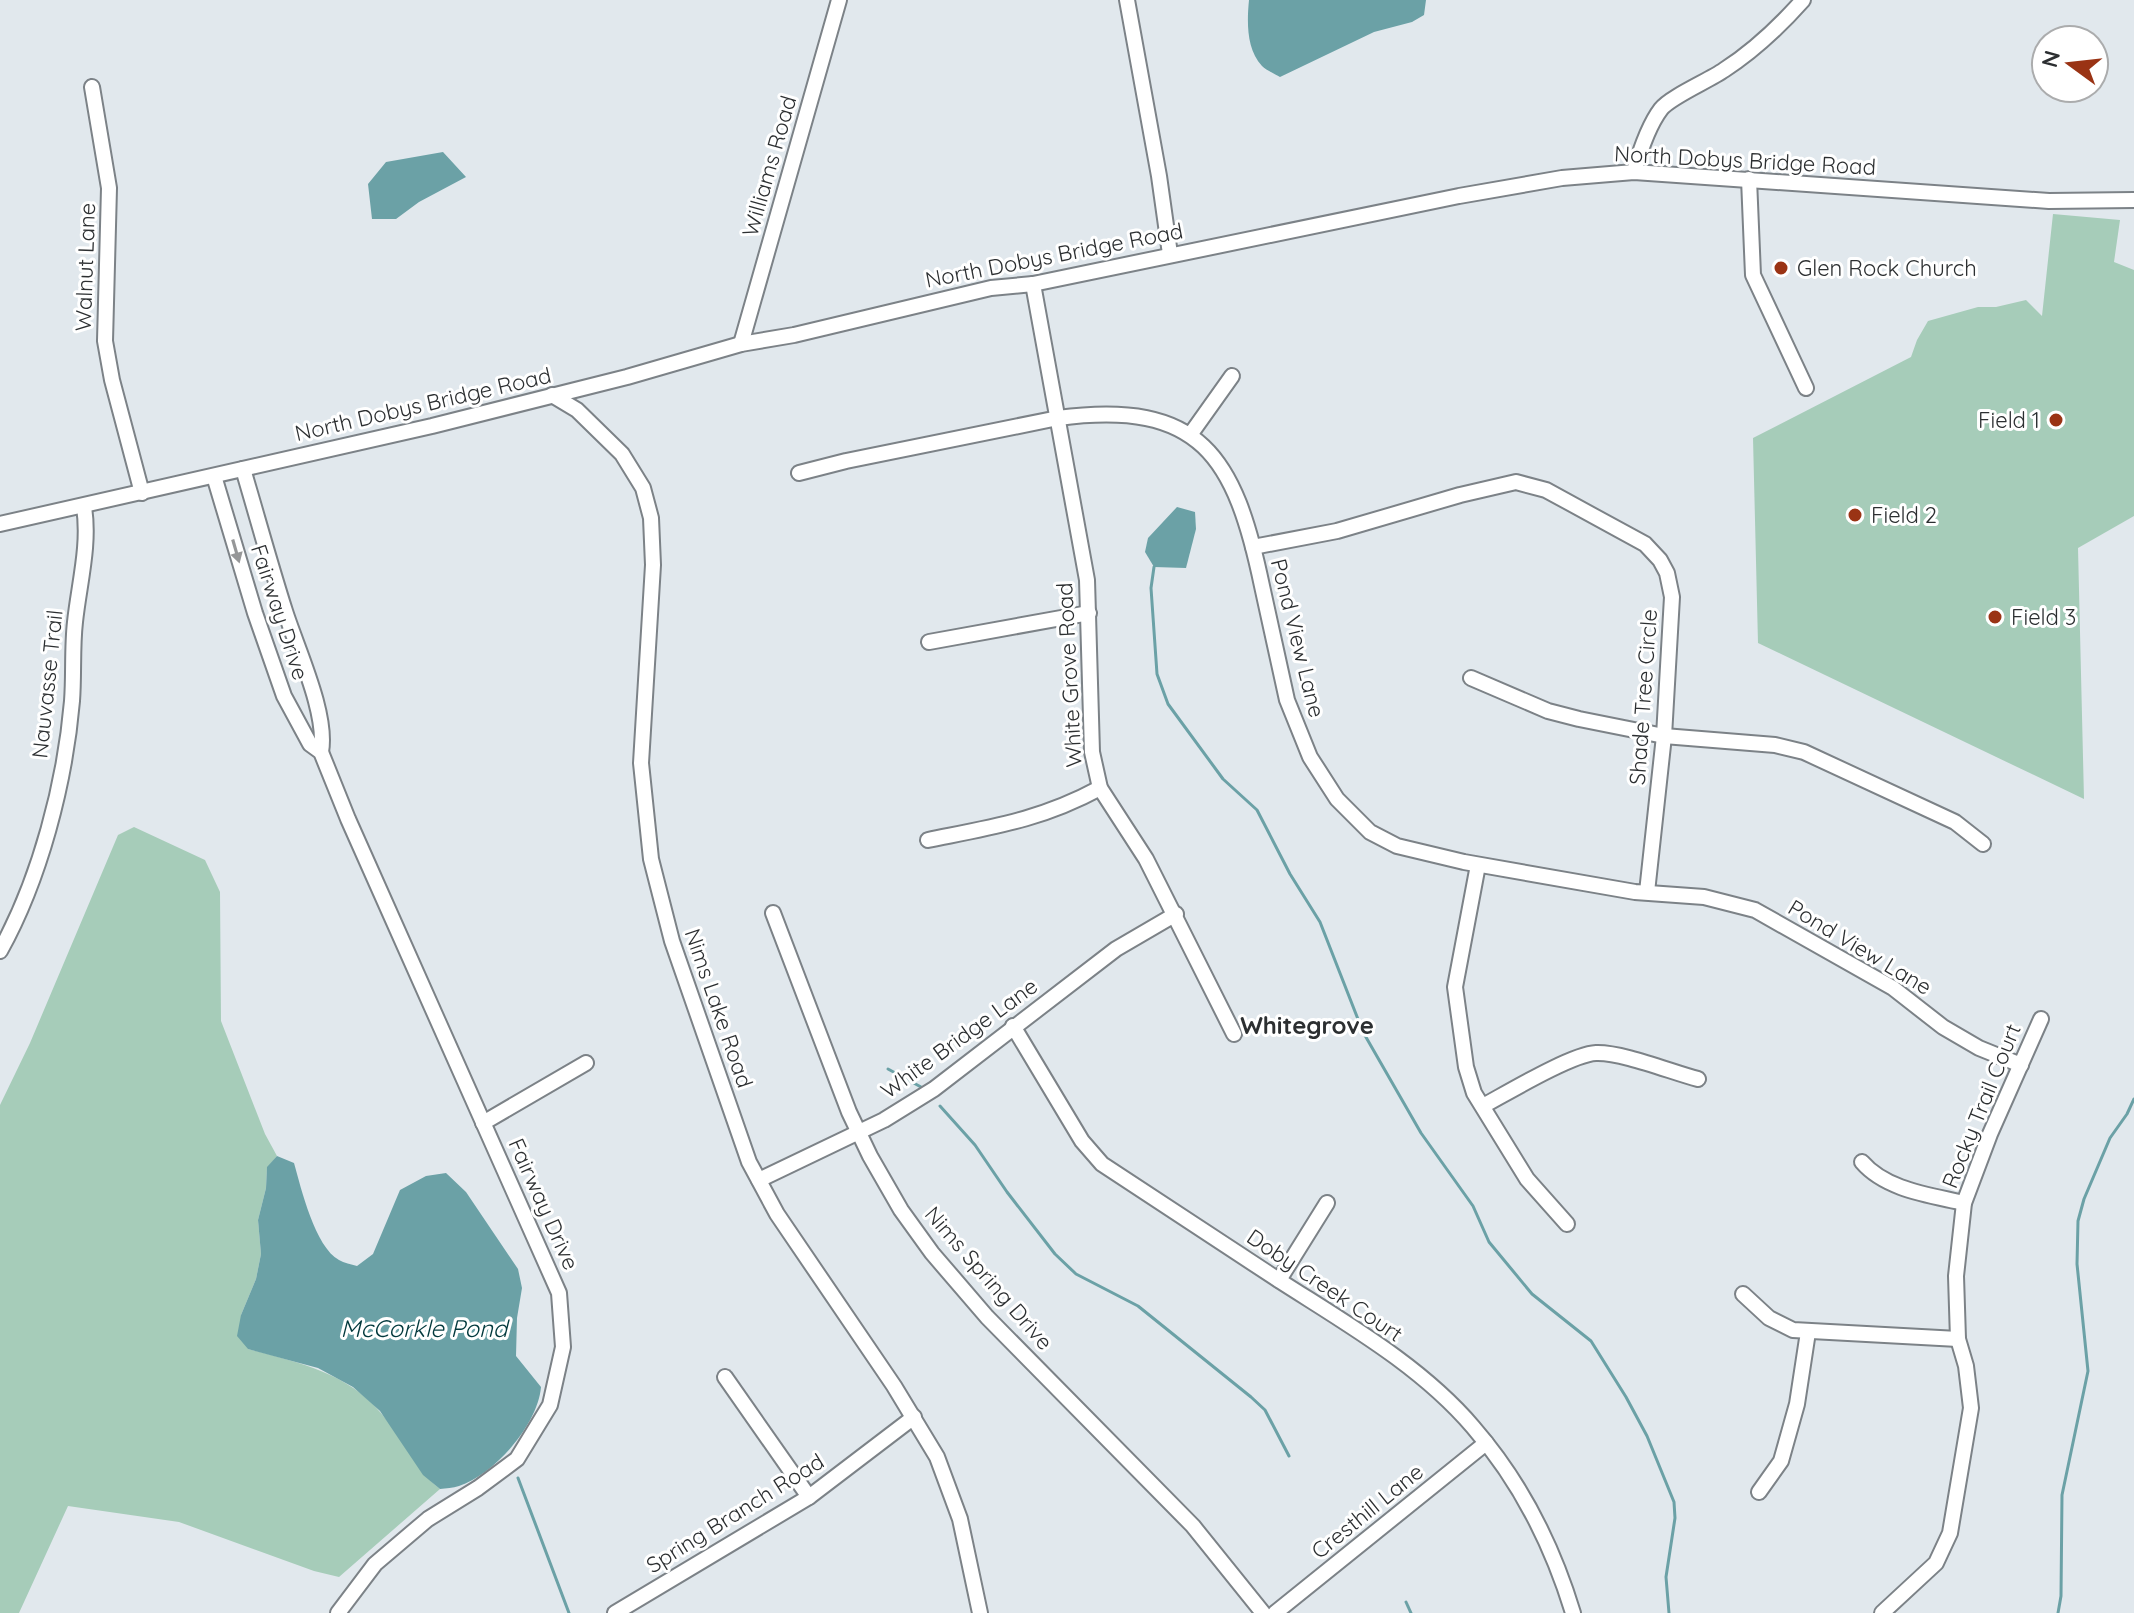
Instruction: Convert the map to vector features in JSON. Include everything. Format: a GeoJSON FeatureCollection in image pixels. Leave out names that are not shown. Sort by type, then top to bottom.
{"type":"FeatureCollection","features":[{"type":"Feature","properties":{"kind":"street","name":"Williams Road"},"geometry":{"type":"LineString","coordinates":[[741,344],[839,0]]}},
{"type":"Feature","properties":{"kind":"street"},"geometry":{"type":"LineString","coordinates":[[1127,0],[1170,254]]}},
{"type":"Feature","properties":{"kind":"street"},"geometry":{"type":"LineString","coordinates":[[1634,172],[1647,135],[1662,107],[1754,49],[1803,0]]}},
{"type":"Feature","properties":{"kind":"street","name":"Walnut Lane"},"geometry":{"type":"LineString","coordinates":[[92,87],[109,188],[105,341],[112,380],[142,493]]}},
{"type":"Feature","properties":{"kind":"street","name":"North Dobys Bridge Road"},"geometry":{"type":"LineString","coordinates":[[0,524],[432,426],[741,344],[794,335],[991,288],[1033,284],[1170,254],[1562,178],[1634,172],[2049,201],[2134,200]]}},
{"type":"Feature","properties":{"kind":"street"},"geometry":{"type":"LineString","coordinates":[[1749,179],[1753,275],[1806,388]]}},
{"type":"Feature","properties":{"kind":"street","name":"White Grove Road"},"geometry":{"type":"LineString","coordinates":[[1033,284],[1087,580],[1092,752],[1100,788],[1146,859],[1176,914],[1234,1034]]}},
{"type":"Feature","properties":{"kind":"street"},"geometry":{"type":"LineString","coordinates":[[1190,435],[1232,376]]}},
{"type":"Feature","properties":{"kind":"street","name":"Nims Lake Road"},"geometry":{"type":"LineString","coordinates":[[552,395],[577,410],[622,454],[643,488],[651,518],[653,565],[641,763],[651,859],[672,941],[749,1162],[792,1236],[914,1417],[937,1457],[960,1519],[980,1613]]}},
{"type":"Feature","properties":{"kind":"street","name":"Pond View Lane"},"geometry":{"type":"LineString","coordinates":[[799,473],[1091,413],[1130,414],[1153,419],[1190,435],[1219,463],[1244,512],[1292,715],[1310,757],[1337,799],[1370,832],[1397,846],[1478,865],[1647,892],[1704,897],[1755,910],[1893,988],[1943,1027],[1979,1048],[2021,1065]]}},
{"type":"Feature","properties":{"kind":"street","name":"Fairway Drive"},"geometry":{"type":"LineString","coordinates":[[243,469],[284,610],[312,692],[324,737],[321,752]]}},
{"type":"Feature","properties":{"kind":"street","name":"Fairway Drive"},"geometry":{"type":"LineString","coordinates":[[214,476],[251,601],[284,696],[310,744],[321,752],[559,1293],[563,1347],[550,1405],[517,1459],[428,1519],[375,1564],[338,1613]]}},
{"type":"Feature","properties":{"kind":"street","name":"Shade Tree Circle"},"geometry":{"type":"LineString","coordinates":[[1253,547],[1337,531],[1506,483],[1527,483],[1546,490],[1645,544],[1667,573],[1672,597],[1664,736],[1647,892]]}},
{"type":"Feature","properties":{"kind":"street","name":"Nauvasse Trail"},"geometry":{"type":"LineString","coordinates":[[0,951],[19,917],[40,856],[60,779],[72,703],[74,625],[85,549],[84,507]]}},
{"type":"Feature","properties":{"kind":"street"},"geometry":{"type":"LineString","coordinates":[[929,642],[1089,613]]}},
{"type":"Feature","properties":{"kind":"street"},"geometry":{"type":"LineString","coordinates":[[1471,678],[1548,711],[1664,736],[1775,745],[1804,752],[1955,822],[1983,844]]}},
{"type":"Feature","properties":{"kind":"street"},"geometry":{"type":"LineString","coordinates":[[928,840],[1029,820],[1100,788]]}},
{"type":"Feature","properties":{"kind":"street"},"geometry":{"type":"LineString","coordinates":[[1478,865],[1455,987],[1466,1067],[1474,1093],[1527,1179],[1567,1224]]}},
{"type":"Feature","properties":{"kind":"street","name":"Nims Spring Drive"},"geometry":{"type":"LineString","coordinates":[[773,913],[849,1112],[901,1210],[932,1253],[987,1317],[1193,1526],[1263,1613]]}},
{"type":"Feature","properties":{"kind":"street","name":"White Bridge Lane"},"geometry":{"type":"LineString","coordinates":[[759,1180],[884,1120],[934,1089],[1116,949],[1176,914]]}},
{"type":"Feature","properties":{"kind":"street","name":"Rocky Trail Court"},"geometry":{"type":"LineString","coordinates":[[1882,1613],[1936,1563],[1950,1533],[1971,1408],[1966,1366],[1958,1339],[1956,1276],[1964,1203],[1990,1134],[2041,1019]]}},
{"type":"Feature","properties":{"kind":"street","name":"Doby Creek Court"},"geometry":{"type":"LineString","coordinates":[[1013,1026],[1082,1141],[1102,1164],[1386,1350],[1432,1386],[1472,1425],[1507,1469],[1535,1517],[1560,1572],[1573,1613]]}},
{"type":"Feature","properties":{"kind":"street"},"geometry":{"type":"LineString","coordinates":[[1483,1106],[1538,1077],[1594,1053],[1613,1055],[1698,1079]]}},
{"type":"Feature","properties":{"kind":"street"},"geometry":{"type":"LineString","coordinates":[[483,1123],[586,1063]]}},
{"type":"Feature","properties":{"kind":"street"},"geometry":{"type":"LineString","coordinates":[[1862,1162],[1872,1174],[1912,1191],[1964,1203]]}},
{"type":"Feature","properties":{"kind":"street"},"geometry":{"type":"LineString","coordinates":[[1279,1280],[1327,1203]]}},
{"type":"Feature","properties":{"kind":"street"},"geometry":{"type":"LineString","coordinates":[[1743,1294],[1769,1318],[1793,1330],[1958,1339]]}},
{"type":"Feature","properties":{"kind":"street"},"geometry":{"type":"LineString","coordinates":[[1759,1492],[1781,1461],[1797,1404],[1808,1332]]}},
{"type":"Feature","properties":{"kind":"street"},"geometry":{"type":"LineString","coordinates":[[725,1377],[809,1497]]}},
{"type":"Feature","properties":{"kind":"street","name":"Spring Branch Road"},"geometry":{"type":"LineString","coordinates":[[615,1613],[809,1497],[914,1417]]}},
{"type":"Feature","properties":{"kind":"street","name":"Cresthill Lane"},"geometry":{"type":"LineString","coordinates":[[1275,1613],[1486,1443]]}},
{"type":"Feature","properties":{"kind":"green space"},"geometry":{"type":"Polygon","coordinates":[[[2053,214],[2120,220],[2114,262],[2134,270],[2134,516],[2078,548],[2084,799],[1758,643],[1753,438],[1911,357],[1928,321],[1978,307],[1996,307],[2026,300],[2042,316],[2053,214]]]}},
{"type":"Feature","properties":{"kind":"green space"},"geometry":{"type":"Polygon","coordinates":[[[134,827],[205,860],[220,892],[221,1021],[265,1134],[277,1156],[267,1168],[266,1188],[258,1220],[261,1254],[256,1279],[241,1315],[248,1349],[319,1370],[352,1387],[380,1412],[422,1471],[440,1489],[339,1577],[314,1571],[179,1522],[68,1506],[19,1613],[0,1613],[0,1105],[30,1043],[118,835],[134,827]]]}},
{"type":"Feature","properties":{"kind":"water"},"geometry":{"type":"Polygon","coordinates":[[[1249,0],[1426,0],[1424,15],[1412,22],[1374,32],[1280,77],[1262,66],[1253,51],[1248,26],[1249,0]]]}},
{"type":"Feature","properties":{"kind":"water"},"geometry":{"type":"Polygon","coordinates":[[[443,152],[466,177],[419,202],[396,219],[372,219],[368,184],[386,162],[443,152]]]}},
{"type":"Feature","properties":{"kind":"water"},"geometry":{"type":"Polygon","coordinates":[[[1177,507],[1195,512],[1196,529],[1186,568],[1154,567],[1145,552],[1148,538],[1177,507]]]}},
{"type":"Feature","properties":{"kind":"water","name":"McCorkle Pond"},"geometry":{"type":"Polygon","coordinates":[[[277,1156],[294,1163],[316,1230],[330,1253],[341,1261],[357,1266],[373,1254],[400,1190],[426,1176],[446,1173],[466,1192],[518,1269],[522,1288],[516,1356],[541,1387],[532,1416],[523,1431],[500,1459],[473,1480],[457,1487],[440,1489],[423,1475],[380,1411],[353,1387],[318,1368],[248,1349],[237,1336],[261,1254],[258,1220],[266,1188],[267,1167],[277,1156]]]}},
{"type":"Feature","properties":{"kind":"waterway"},"geometry":{"type":"LineString","coordinates":[[1154,567],[1151,588],[1157,674],[1168,704],[1223,779],[1257,810],[1290,874],[1320,922],[1363,1032],[1421,1133],[1473,1206],[1489,1242],[1532,1294],[1591,1341],[1647,1436],[1674,1502],[1675,1518],[1666,1577],[1669,1613]]}},
{"type":"Feature","properties":{"kind":"waterway"},"geometry":{"type":"LineString","coordinates":[[888,1069],[921,1087]]}},
{"type":"Feature","properties":{"kind":"waterway"},"geometry":{"type":"LineString","coordinates":[[2058,1613],[2061,1596],[2062,1495],[2088,1371],[2077,1264],[2078,1221],[2110,1138],[2134,1099]]}},
{"type":"Feature","properties":{"kind":"waterway"},"geometry":{"type":"LineString","coordinates":[[940,1106],[975,1145],[1055,1254],[1076,1274],[1138,1306],[1251,1397],[1265,1410],[1289,1456]]}},
{"type":"Feature","properties":{"kind":"waterway"},"geometry":{"type":"LineString","coordinates":[[518,1478],[569,1613]]}},
{"type":"Feature","properties":{"kind":"waterway"},"geometry":{"type":"LineString","coordinates":[[1406,1602],[1411,1613]]}},
{"type":"Feature","properties":{"kind":"place","name":"Glen Rock Church"},"geometry":{"type":"Point","coordinates":[1781,268]}},
{"type":"Feature","properties":{"kind":"place","name":"Field 1"},"geometry":{"type":"Point","coordinates":[2056,420]}},
{"type":"Feature","properties":{"kind":"place","name":"Field 2"},"geometry":{"type":"Point","coordinates":[1855,515]}},
{"type":"Feature","properties":{"kind":"place","name":"Field 3"},"geometry":{"type":"Point","coordinates":[1995,617]}},
{"type":"Feature","properties":{"kind":"district","name":"Whitegrove"},"geometry":{"type":"Point","coordinates":[1307,1026]}}]}
